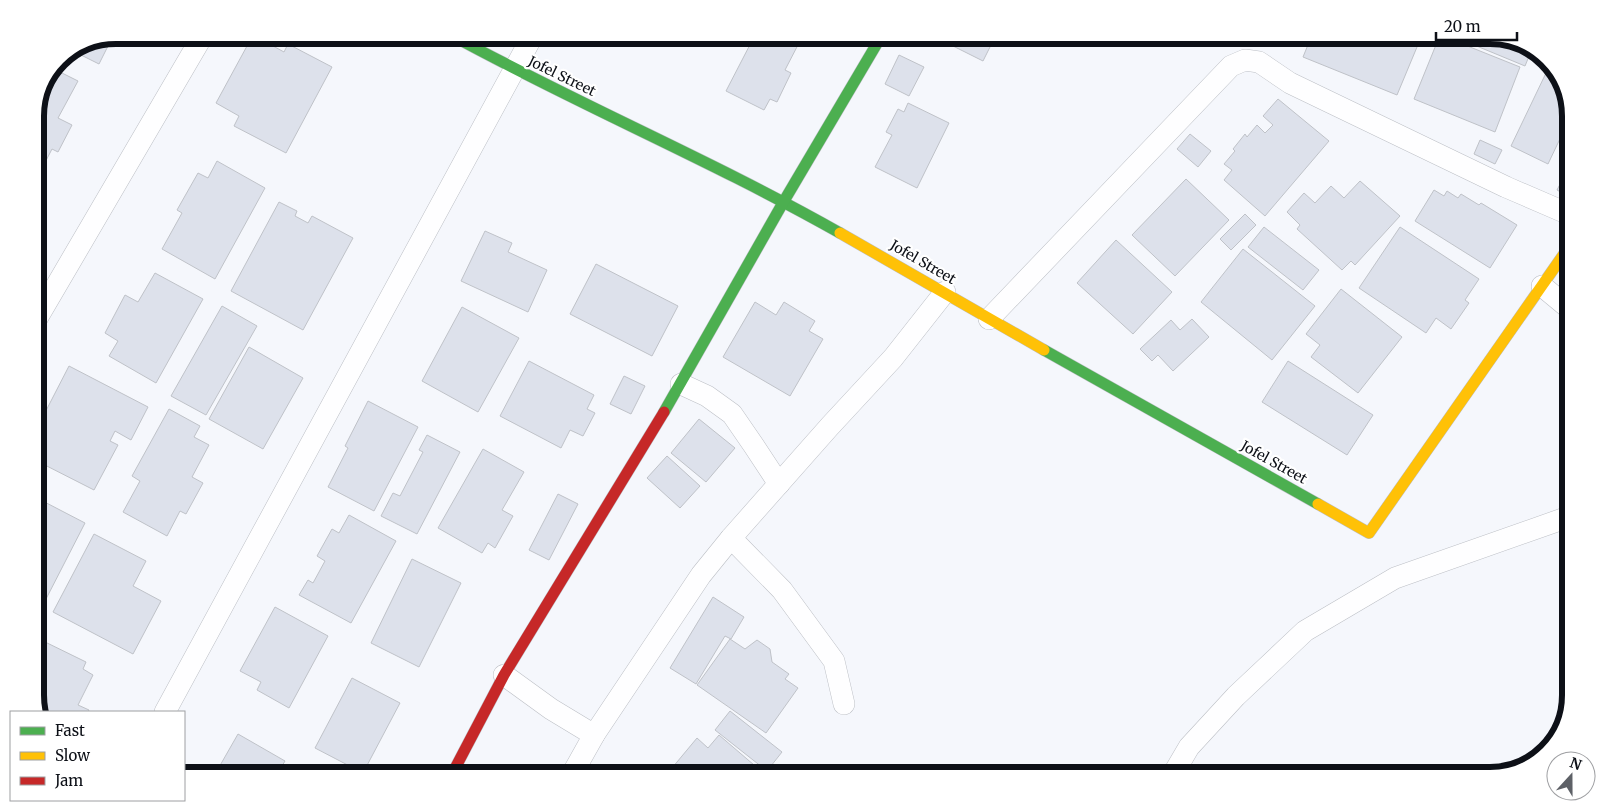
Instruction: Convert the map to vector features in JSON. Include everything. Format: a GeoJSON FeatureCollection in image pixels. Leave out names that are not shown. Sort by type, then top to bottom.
{"type":"FeatureCollection","features":[{"type":"Feature","properties":{"kind":"street"},"geometry":{"type":"LineString","coordinates":[[44,307],[197,44]]}},
{"type":"Feature","properties":{"kind":"street","name":"Jofel Street"},"geometry":{"type":"LineString","coordinates":[[468,44],[515,70],[784,201],[989,319],[1370,533],[1542,286]]}},
{"type":"Feature","properties":{"kind":"street"},"geometry":{"type":"LineString","coordinates":[[166,711],[528,44]]}},
{"type":"Feature","properties":{"kind":"street"},"geometry":{"type":"LineString","coordinates":[[456,767],[504,675],[681,384],[784,201],[877,44]]}},
{"type":"Feature","properties":{"kind":"street"},"geometry":{"type":"LineString","coordinates":[[989,319],[1231,66],[1245,60],[1259,62],[1290,83],[1506,187],[1562,211]]}},
{"type":"Feature","properties":{"kind":"street"},"geometry":{"type":"LineString","coordinates":[[1562,257],[1542,286],[1562,303]]}},
{"type":"Feature","properties":{"kind":"street"},"geometry":{"type":"LineString","coordinates":[[576,767],[594,735],[700,575],[830,426],[893,358],[945,292]]}},
{"type":"Feature","properties":{"kind":"street"},"geometry":{"type":"LineString","coordinates":[[681,384],[707,396],[732,414],[779,484]]}},
{"type":"Feature","properties":{"kind":"street"},"geometry":{"type":"LineString","coordinates":[[1177,767],[1188,747],[1236,696],[1305,631],[1395,578],[1562,519]]}},
{"type":"Feature","properties":{"kind":"street"},"geometry":{"type":"LineString","coordinates":[[731,538],[782,590],[834,661],[844,704]]}},
{"type":"Feature","properties":{"kind":"street"},"geometry":{"type":"LineString","coordinates":[[504,675],[551,710],[594,735]]}},
{"type":"Feature","properties":{"kind":"building"},"geometry":{"type":"Polygon","coordinates":[[[248,44],[269,44],[284,52],[288,44],[332,67],[286,153],[234,126],[239,116],[216,103],[248,44]]]}},
{"type":"Feature","properties":{"kind":"building"},"geometry":{"type":"Polygon","coordinates":[[[750,44],[798,44],[785,70],[791,73],[777,102],[770,99],[764,110],[726,91],[750,44]]]}},
{"type":"Feature","properties":{"kind":"building"},"geometry":{"type":"Polygon","coordinates":[[[949,44],[992,44],[983,61],[949,44]]]}},
{"type":"Feature","properties":{"kind":"building"},"geometry":{"type":"Polygon","coordinates":[[[1308,44],[1418,44],[1397,95],[1303,57],[1308,44]]]}},
{"type":"Feature","properties":{"kind":"building"},"geometry":{"type":"Polygon","coordinates":[[[1436,44],[1462,44],[1520,67],[1495,132],[1414,99],[1436,44]]]}},
{"type":"Feature","properties":{"kind":"building"},"geometry":{"type":"Polygon","coordinates":[[[1472,44],[1504,45],[1522,51],[1529,56],[1525,66],[1472,44]]]}},
{"type":"Feature","properties":{"kind":"building"},"geometry":{"type":"Polygon","coordinates":[[[109,45],[99,64],[79,54],[88,49],[109,45]]]}},
{"type":"Feature","properties":{"kind":"building"},"geometry":{"type":"Polygon","coordinates":[[[899,55],[924,67],[909,96],[885,84],[899,55]]]}},
{"type":"Feature","properties":{"kind":"building"},"geometry":{"type":"Polygon","coordinates":[[[59,72],[78,81],[58,118],[72,125],[58,152],[52,149],[44,164],[44,111],[46,97],[51,84],[59,72]]]}},
{"type":"Feature","properties":{"kind":"building"},"geometry":{"type":"Polygon","coordinates":[[[1546,73],[1549,74],[1555,84],[1561,102],[1562,135],[1548,164],[1511,146],[1546,73]]]}},
{"type":"Feature","properties":{"kind":"building"},"geometry":{"type":"Polygon","coordinates":[[[1278,99],[1329,141],[1265,216],[1224,180],[1232,170],[1224,164],[1235,151],[1233,149],[1245,134],[1247,137],[1257,125],[1265,133],[1273,125],[1263,116],[1278,99]]]}},
{"type":"Feature","properties":{"kind":"building"},"geometry":{"type":"Polygon","coordinates":[[[908,103],[949,123],[917,188],[875,167],[892,135],[886,132],[898,109],[904,112],[908,103]]]}},
{"type":"Feature","properties":{"kind":"building"},"geometry":{"type":"Polygon","coordinates":[[[1190,134],[1211,151],[1198,167],[1177,149],[1190,134]]]}},
{"type":"Feature","properties":{"kind":"building"},"geometry":{"type":"Polygon","coordinates":[[[1480,140],[1502,150],[1495,164],[1474,154],[1480,140]]]}},
{"type":"Feature","properties":{"kind":"building"},"geometry":{"type":"Polygon","coordinates":[[[217,161],[265,188],[215,279],[162,249],[182,213],[177,210],[198,173],[208,178],[217,161]]]}},
{"type":"Feature","properties":{"kind":"building"},"geometry":{"type":"Polygon","coordinates":[[[1186,179],[1229,220],[1175,276],[1132,235],[1186,179]]]}},
{"type":"Feature","properties":{"kind":"building"},"geometry":{"type":"Polygon","coordinates":[[[1562,180],[1562,193],[1557,190],[1562,180]]]}},
{"type":"Feature","properties":{"kind":"building"},"geometry":{"type":"Polygon","coordinates":[[[1360,181],[1400,216],[1355,265],[1351,261],[1342,270],[1297,229],[1300,225],[1287,212],[1304,193],[1315,203],[1331,186],[1344,198],[1360,181]]]}},
{"type":"Feature","properties":{"kind":"building"},"geometry":{"type":"Polygon","coordinates":[[[1434,190],[1444,196],[1447,191],[1458,198],[1461,194],[1479,205],[1481,203],[1517,225],[1490,268],[1415,221],[1434,190]]]}},
{"type":"Feature","properties":{"kind":"building"},"geometry":{"type":"Polygon","coordinates":[[[279,202],[297,211],[295,216],[308,223],[312,216],[353,238],[303,330],[231,291],[279,202]]]}},
{"type":"Feature","properties":{"kind":"building"},"geometry":{"type":"Polygon","coordinates":[[[1245,214],[1256,225],[1231,250],[1220,239],[1245,214]]]}},
{"type":"Feature","properties":{"kind":"building"},"geometry":{"type":"Polygon","coordinates":[[[1264,227],[1319,270],[1303,290],[1248,247],[1264,227]]]}},
{"type":"Feature","properties":{"kind":"building"},"geometry":{"type":"Polygon","coordinates":[[[1400,227],[1479,279],[1465,300],[1469,303],[1451,329],[1436,318],[1426,333],[1359,288],[1400,227]]]}},
{"type":"Feature","properties":{"kind":"building"},"geometry":{"type":"Polygon","coordinates":[[[485,231],[512,243],[508,252],[547,270],[528,312],[461,281],[485,231]]]}},
{"type":"Feature","properties":{"kind":"building"},"geometry":{"type":"Polygon","coordinates":[[[1116,240],[1172,292],[1133,334],[1077,283],[1116,240]]]}},
{"type":"Feature","properties":{"kind":"building"},"geometry":{"type":"Polygon","coordinates":[[[1243,249],[1315,306],[1272,360],[1201,302],[1243,249]]]}},
{"type":"Feature","properties":{"kind":"building"},"geometry":{"type":"Polygon","coordinates":[[[596,264],[678,306],[652,356],[570,314],[596,264]]]}},
{"type":"Feature","properties":{"kind":"building"},"geometry":{"type":"Polygon","coordinates":[[[155,273],[203,299],[156,383],[109,356],[118,341],[105,333],[125,295],[138,302],[155,273]]]}},
{"type":"Feature","properties":{"kind":"building"},"geometry":{"type":"Polygon","coordinates":[[[1341,289],[1402,337],[1358,393],[1311,357],[1320,345],[1306,334],[1341,289]]]}},
{"type":"Feature","properties":{"kind":"building"},"geometry":{"type":"Polygon","coordinates":[[[755,302],[776,315],[784,302],[815,321],[809,331],[823,339],[790,396],[723,357],[755,302]]]}},
{"type":"Feature","properties":{"kind":"building"},"geometry":{"type":"Polygon","coordinates":[[[222,306],[257,326],[206,415],[171,396],[222,306]]]}},
{"type":"Feature","properties":{"kind":"building"},"geometry":{"type":"Polygon","coordinates":[[[462,307],[519,338],[478,412],[422,381],[462,307]]]}},
{"type":"Feature","properties":{"kind":"building"},"geometry":{"type":"Polygon","coordinates":[[[1192,319],[1209,337],[1173,371],[1158,355],[1152,361],[1140,349],[1171,320],[1180,330],[1192,319]]]}},
{"type":"Feature","properties":{"kind":"building"},"geometry":{"type":"Polygon","coordinates":[[[249,347],[303,378],[263,449],[209,419],[249,347]]]}},
{"type":"Feature","properties":{"kind":"building"},"geometry":{"type":"Polygon","coordinates":[[[529,361],[594,395],[587,409],[595,413],[583,436],[570,430],[561,448],[500,416],[529,361]]]}},
{"type":"Feature","properties":{"kind":"building"},"geometry":{"type":"Polygon","coordinates":[[[1288,361],[1373,415],[1347,455],[1262,402],[1288,361]]]}},
{"type":"Feature","properties":{"kind":"building"},"geometry":{"type":"Polygon","coordinates":[[[69,366],[148,407],[131,440],[115,431],[110,441],[118,445],[94,490],[44,465],[44,415],[69,366]]]}},
{"type":"Feature","properties":{"kind":"building"},"geometry":{"type":"Polygon","coordinates":[[[624,376],[645,386],[631,414],[610,404],[624,376]]]}},
{"type":"Feature","properties":{"kind":"building"},"geometry":{"type":"Polygon","coordinates":[[[368,401],[418,427],[374,511],[328,487],[348,448],[345,446],[368,401]]]}},
{"type":"Feature","properties":{"kind":"building"},"geometry":{"type":"Polygon","coordinates":[[[169,409],[200,426],[194,437],[209,445],[192,477],[203,483],[186,514],[180,511],[167,536],[123,512],[140,481],[132,476],[169,409]]]}},
{"type":"Feature","properties":{"kind":"building"},"geometry":{"type":"Polygon","coordinates":[[[699,419],[735,448],[706,482],[671,453],[699,419]]]}},
{"type":"Feature","properties":{"kind":"building"},"geometry":{"type":"Polygon","coordinates":[[[427,435],[460,452],[417,534],[381,516],[393,493],[400,496],[423,452],[419,450],[427,435]]]}},
{"type":"Feature","properties":{"kind":"building"},"geometry":{"type":"Polygon","coordinates":[[[483,449],[524,472],[502,510],[513,516],[495,548],[488,543],[482,553],[438,528],[483,449]]]}},
{"type":"Feature","properties":{"kind":"building"},"geometry":{"type":"Polygon","coordinates":[[[667,456],[700,486],[680,508],[647,478],[667,456]]]}},
{"type":"Feature","properties":{"kind":"building"},"geometry":{"type":"Polygon","coordinates":[[[558,494],[578,504],[549,560],[529,550],[558,494]]]}},
{"type":"Feature","properties":{"kind":"building"},"geometry":{"type":"Polygon","coordinates":[[[44,502],[85,523],[46,599],[44,598],[44,502]]]}},
{"type":"Feature","properties":{"kind":"building"},"geometry":{"type":"Polygon","coordinates":[[[349,515],[396,541],[351,623],[299,595],[308,580],[313,583],[325,561],[317,556],[332,529],[339,533],[349,515]]]}},
{"type":"Feature","properties":{"kind":"building"},"geometry":{"type":"Polygon","coordinates":[[[94,534],[146,561],[133,586],[161,601],[133,654],[53,612],[94,534]]]}},
{"type":"Feature","properties":{"kind":"building"},"geometry":{"type":"Polygon","coordinates":[[[412,559],[461,583],[419,667],[371,643],[412,559]]]}},
{"type":"Feature","properties":{"kind":"building"},"geometry":{"type":"Polygon","coordinates":[[[713,597],[744,617],[731,639],[725,636],[696,684],[670,668],[713,597]]]}},
{"type":"Feature","properties":{"kind":"building"},"geometry":{"type":"Polygon","coordinates":[[[275,607],[328,636],[289,708],[257,690],[261,682],[240,671],[275,607]]]}},
{"type":"Feature","properties":{"kind":"building"},"geometry":{"type":"Polygon","coordinates":[[[730,639],[745,649],[757,640],[770,649],[772,662],[789,674],[785,679],[798,688],[766,733],[697,685],[730,639]]]}},
{"type":"Feature","properties":{"kind":"building"},"geometry":{"type":"Polygon","coordinates":[[[44,641],[86,662],[83,669],[93,675],[78,705],[89,710],[46,711],[44,641]]]}},
{"type":"Feature","properties":{"kind":"building"},"geometry":{"type":"Polygon","coordinates":[[[352,678],[400,703],[366,767],[351,767],[315,748],[352,678]]]}},
{"type":"Feature","properties":{"kind":"building"},"geometry":{"type":"Polygon","coordinates":[[[730,711],[782,752],[770,767],[762,767],[715,730],[730,711]]]}},
{"type":"Feature","properties":{"kind":"building"},"geometry":{"type":"Polygon","coordinates":[[[238,734],[285,761],[281,767],[219,767],[238,734]]]}},
{"type":"Feature","properties":{"kind":"building"},"geometry":{"type":"Polygon","coordinates":[[[719,735],[756,767],[673,767],[697,738],[708,748],[719,735]]]}},
{"type":"Feature","properties":{"kind":"traffic: fast"},"geometry":{"type":"LineString","coordinates":[[468,44],[744,182],[840,233]]}},
{"type":"Feature","properties":{"kind":"traffic: fast"},"geometry":{"type":"LineString","coordinates":[[664,412],[784,201],[877,44]]}},
{"type":"Feature","properties":{"kind":"traffic: fast"},"geometry":{"type":"LineString","coordinates":[[1044,350],[1318,504]]}},
{"type":"Feature","properties":{"kind":"traffic: slow"},"geometry":{"type":"LineString","coordinates":[[840,233],[1044,350]]}},
{"type":"Feature","properties":{"kind":"traffic: slow"},"geometry":{"type":"LineString","coordinates":[[1318,504],[1369,533],[1562,257]]}},
{"type":"Feature","properties":{"kind":"traffic: jam"},"geometry":{"type":"LineString","coordinates":[[456,767],[504,675],[664,412]]}}]}
